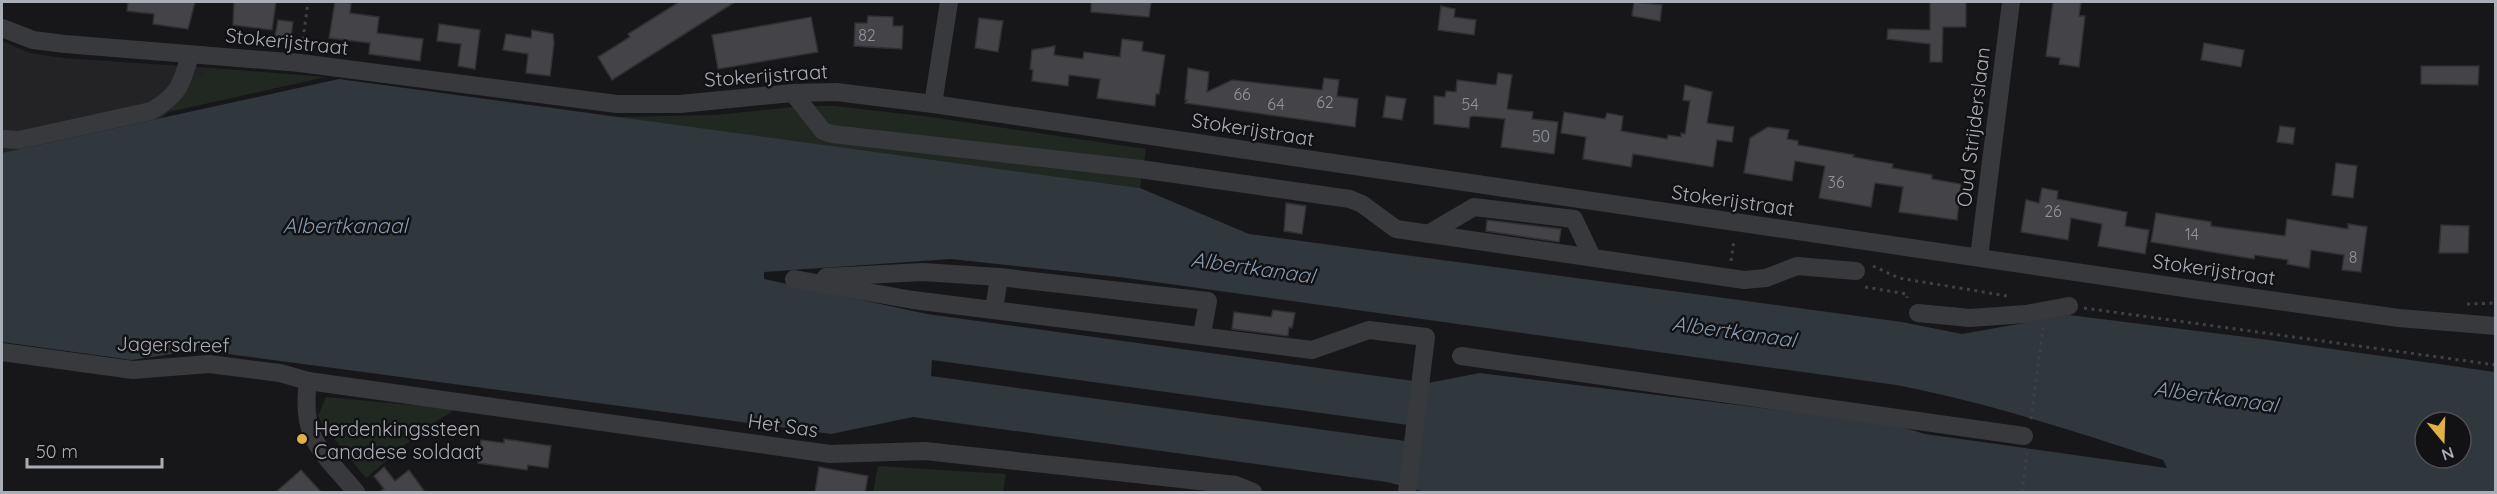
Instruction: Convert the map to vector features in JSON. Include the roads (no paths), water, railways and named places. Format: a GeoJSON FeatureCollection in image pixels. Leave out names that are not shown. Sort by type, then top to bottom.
{"type":"FeatureCollection","features":[{"type":"Feature","properties":{"kind":"street"},"geometry":{"type":"LineString","coordinates":[[933,104],[949,2]]}},
{"type":"Feature","properties":{"kind":"street","name":"Oud Strijderslaan"},"geometry":{"type":"LineString","coordinates":[[1979,257],[2011,2]]}},
{"type":"Feature","properties":{"kind":"street","name":"Stokerijstraat"},"geometry":{"type":"LineString","coordinates":[[2,28],[33,40],[65,44],[300,63],[617,104],[713,102],[794,93],[836,92],[933,104],[1796,232],[2399,318],[2496,326]]}},
{"type":"Feature","properties":{"kind":"street"},"geometry":{"type":"LineString","coordinates":[[2,139],[19,140],[151,111],[169,101],[182,83],[190,55]]}},
{"type":"Feature","properties":{"kind":"street"},"geometry":{"type":"LineString","coordinates":[[794,93],[823,131],[832,134],[1140,169],[1350,199],[1362,204],[1391,227],[1428,234],[1756,281],[1797,266],[1864,268]]}},
{"type":"Feature","properties":{"kind":"street"},"geometry":{"type":"LineString","coordinates":[[1428,234],[1474,207],[1574,219],[1592,257]]}},
{"type":"Feature","properties":{"kind":"street"},"geometry":{"type":"LineString","coordinates":[[1202,334],[1208,301],[999,277],[923,272],[794,279],[914,300],[1202,334],[1312,350],[1369,330],[1426,337],[1407,492]]}},
{"type":"Feature","properties":{"kind":"street"},"geometry":{"type":"LineString","coordinates":[[994,310],[999,277]]}},
{"type":"Feature","properties":{"kind":"street"},"geometry":{"type":"LineString","coordinates":[[1918,313],[1970,318],[2026,314],[2069,306]]}},
{"type":"Feature","properties":{"kind":"street","name":"Jagersdreef"},"geometry":{"type":"LineString","coordinates":[[2,352],[133,370],[208,363],[280,373],[308,381]]}},
{"type":"Feature","properties":{"kind":"street"},"geometry":{"type":"LineString","coordinates":[[1461,356],[2028,434]]}},
{"type":"Feature","properties":{"kind":"street"},"geometry":{"type":"LineString","coordinates":[[308,381],[305,406],[312,436],[356,492]]}},
{"type":"Feature","properties":{"kind":"street","name":"Het Sas"},"geometry":{"type":"LineString","coordinates":[[308,381],[831,454],[924,451],[1236,485],[1253,492]]}},
{"type":"Feature","properties":{"kind":"water","name":"Albertkanaal"},"geometry":{"type":"Polygon","coordinates":[[[339,79],[1140,188],[1249,234],[1902,322],[1962,334],[2069,315],[2262,339],[2495,372],[2495,492],[1425,492],[1387,482],[913,417],[831,434],[198,350],[132,360],[2,342],[2,153],[339,79]],[[951,259],[764,272],[764,279],[927,314],[1428,383],[1480,373],[1892,424],[1925,434],[2167,468],[2163,460],[2064,428],[1964,400],[1896,385],[1119,277],[951,259]],[[932,360],[931,376],[1420,443],[1423,427],[932,360]]]}},
{"type":"Feature","properties":{"kind":"place","name":"Herdenkingssteen Canadese soldaat"},"geometry":{"type":"Point","coordinates":[302,439]}}]}
